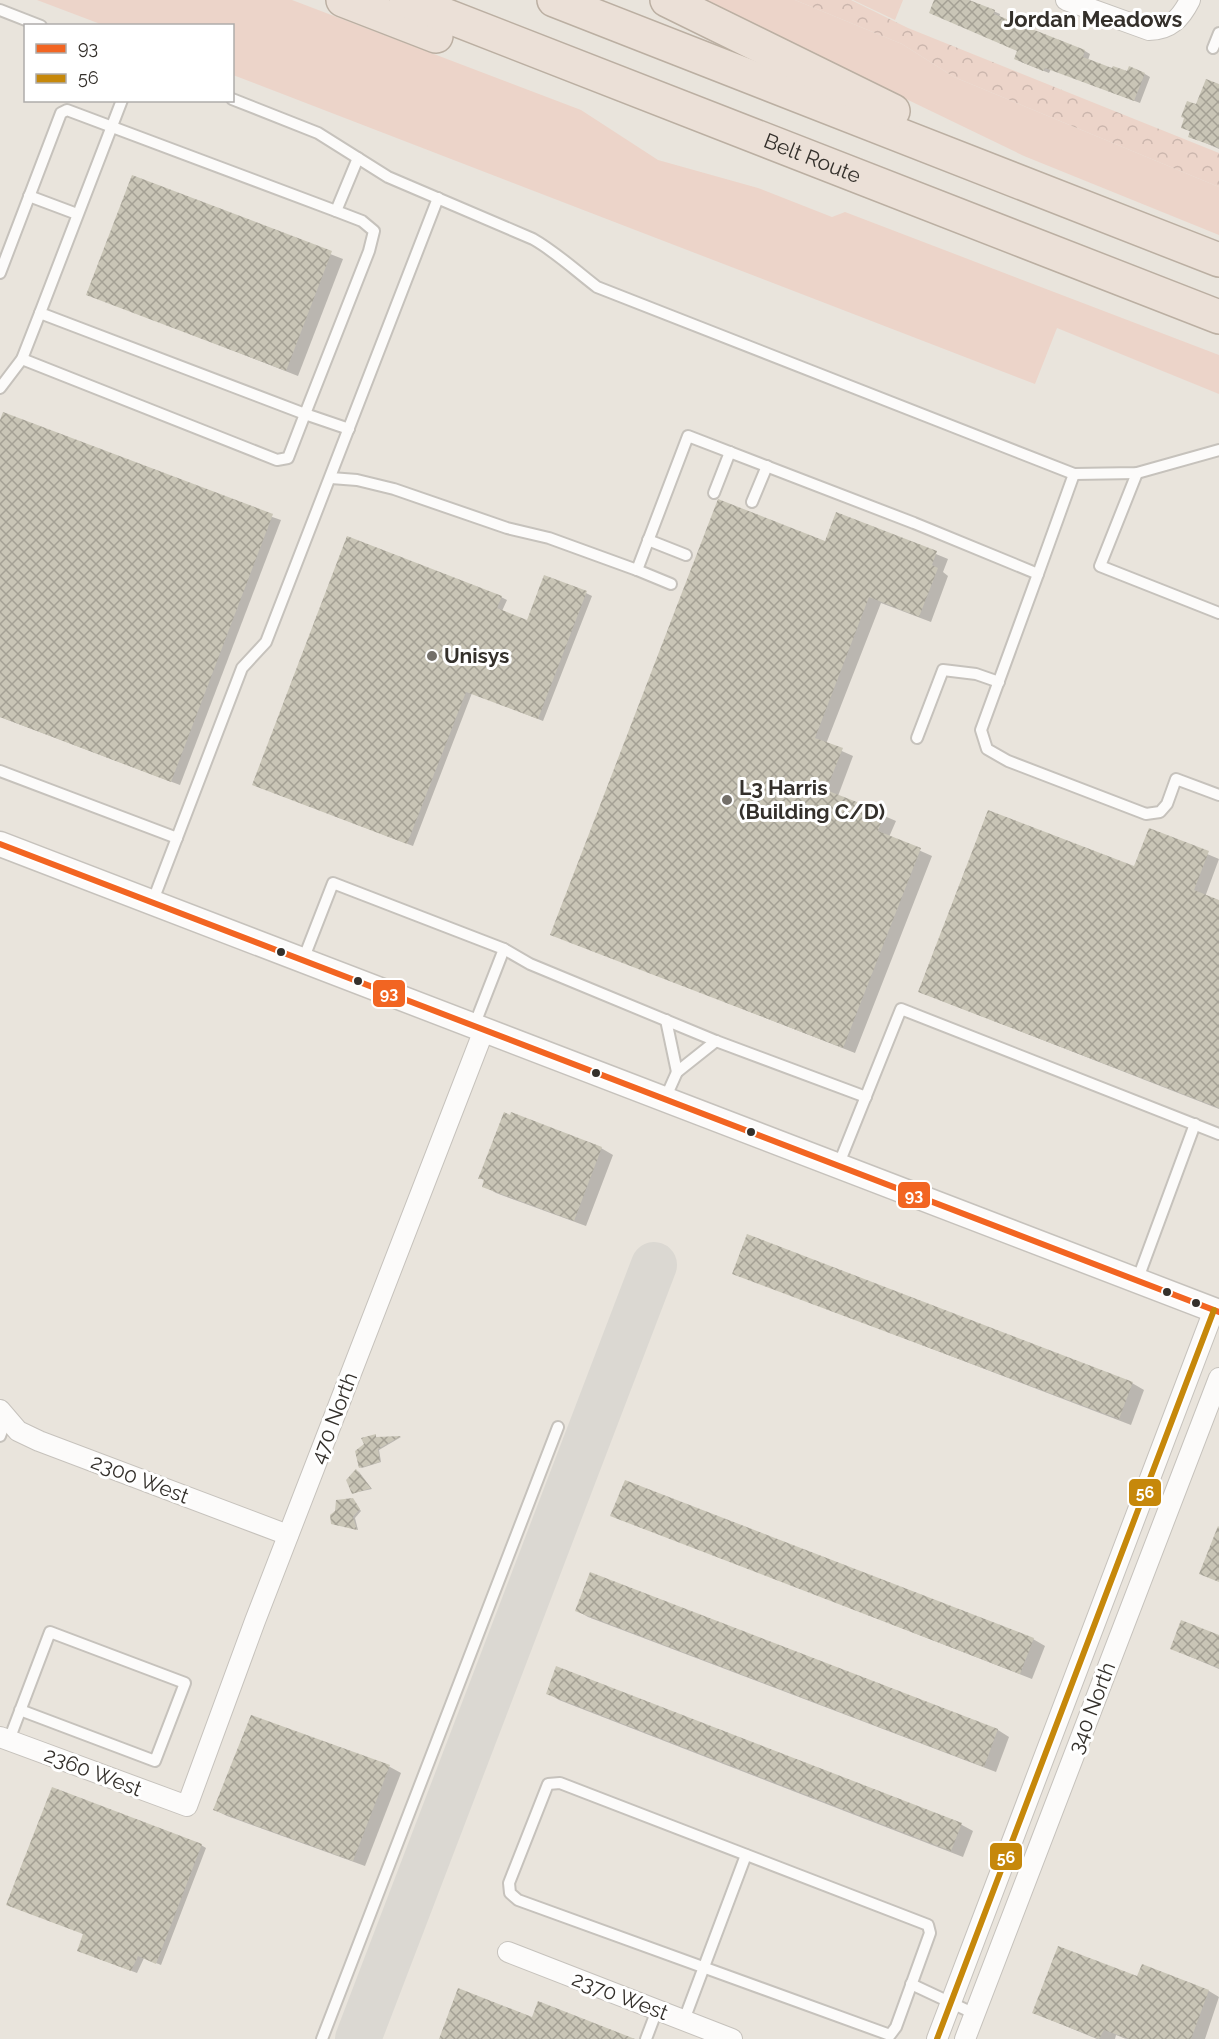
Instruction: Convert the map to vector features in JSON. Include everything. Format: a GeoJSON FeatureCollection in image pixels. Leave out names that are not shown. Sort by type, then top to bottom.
{"type":"FeatureCollection","features":[{"type":"Feature","properties":{"kind":"highway"},"geometry":{"type":"LineString","coordinates":[[342,0],[659,121],[1035,244]]}},
{"type":"Feature","properties":{"kind":"highway","name":"Belt Route"},"geometry":{"type":"LineString","coordinates":[[406,0],[1219,317]]}},
{"type":"Feature","properties":{"kind":"highway"},"geometry":{"type":"LineString","coordinates":[[554,0],[1219,260]]}},
{"type":"Feature","properties":{"kind":"highway"},"geometry":{"type":"LineString","coordinates":[[667,0],[1094,210]]}},
{"type":"Feature","properties":{"kind":"street"},"geometry":{"type":"LineString","coordinates":[[1066,0],[1149,30],[1167,27],[1186,8]]}},
{"type":"Feature","properties":{"kind":"street"},"geometry":{"type":"LineString","coordinates":[[2,850],[152,903],[1217,1311]]}},
{"type":"Feature","properties":{"kind":"street","name":"470 North"},"geometry":{"type":"LineString","coordinates":[[187,1806],[479,1028]]}},
{"type":"Feature","properties":{"kind":"street","name":"340 North"},"geometry":{"type":"LineString","coordinates":[[937,2039],[1217,1311]]}},
{"type":"Feature","properties":{"kind":"street","name":"340 North"},"geometry":{"type":"LineString","coordinates":[[965,2039],[1219,1378]]}},
{"type":"Feature","properties":{"kind":"street","name":"2300 West"},"geometry":{"type":"LineString","coordinates":[[2,1422],[39,1441],[288,1535]]}},
{"type":"Feature","properties":{"kind":"street","name":"2360 West"},"geometry":{"type":"LineString","coordinates":[[5,1738],[187,1806]]}},
{"type":"Feature","properties":{"kind":"street","name":"2370 West"},"geometry":{"type":"LineString","coordinates":[[508,1952],[732,2039]]}},
{"type":"Feature","properties":{"kind":"lane"},"geometry":{"type":"LineString","coordinates":[[0,10],[36,24]]}},
{"type":"Feature","properties":{"kind":"lane"},"geometry":{"type":"LineString","coordinates":[[1213,48],[1219,33]]}},
{"type":"Feature","properties":{"kind":"lane"},"geometry":{"type":"LineString","coordinates":[[234,100],[318,133],[388,177],[533,239],[550,248],[565,264],[597,288],[1074,474],[1137,473],[1219,450]]}},
{"type":"Feature","properties":{"kind":"lane"},"geometry":{"type":"LineString","coordinates":[[0,388],[22,359],[121,102]]}},
{"type":"Feature","properties":{"kind":"lane"},"geometry":{"type":"LineString","coordinates":[[0,273],[61,113],[67,110],[362,221],[374,231],[369,251],[288,458],[277,460],[22,359]]}},
{"type":"Feature","properties":{"kind":"lane"},"geometry":{"type":"LineString","coordinates":[[336,211],[358,158]]}},
{"type":"Feature","properties":{"kind":"lane"},"geometry":{"type":"LineString","coordinates":[[29,196],[77,214]]}},
{"type":"Feature","properties":{"kind":"lane"},"geometry":{"type":"LineString","coordinates":[[152,903],[242,668],[266,642],[438,198]]}},
{"type":"Feature","properties":{"kind":"lane"},"geometry":{"type":"LineString","coordinates":[[40,313],[349,429]]}},
{"type":"Feature","properties":{"kind":"lane"},"geometry":{"type":"LineString","coordinates":[[637,570],[688,436],[1038,574]]}},
{"type":"Feature","properties":{"kind":"lane"},"geometry":{"type":"LineString","coordinates":[[714,493],[730,452]]}},
{"type":"Feature","properties":{"kind":"lane"},"geometry":{"type":"LineString","coordinates":[[752,502],[767,466]]}},
{"type":"Feature","properties":{"kind":"lane"},"geometry":{"type":"LineString","coordinates":[[1137,473],[1100,566],[1219,613]]}},
{"type":"Feature","properties":{"kind":"lane"},"geometry":{"type":"LineString","coordinates":[[1074,474],[981,730],[987,748],[1008,761],[1146,814],[1160,812],[1167,804],[1176,779],[1219,795]]}},
{"type":"Feature","properties":{"kind":"lane"},"geometry":{"type":"LineString","coordinates":[[331,478],[357,480],[394,489],[478,519],[549,538],[671,584]]}},
{"type":"Feature","properties":{"kind":"lane"},"geometry":{"type":"LineString","coordinates":[[648,540],[686,555]]}},
{"type":"Feature","properties":{"kind":"lane"},"geometry":{"type":"LineString","coordinates":[[917,738],[943,670],[976,674],[999,682]]}},
{"type":"Feature","properties":{"kind":"lane"},"geometry":{"type":"LineString","coordinates":[[0,771],[177,838]]}},
{"type":"Feature","properties":{"kind":"lane"},"geometry":{"type":"LineString","coordinates":[[303,961],[333,883],[504,949],[530,964],[716,1041],[866,1097]]}},
{"type":"Feature","properties":{"kind":"lane"},"geometry":{"type":"LineString","coordinates":[[479,1028],[504,949]]}},
{"type":"Feature","properties":{"kind":"lane"},"geometry":{"type":"LineString","coordinates":[[838,1166],[901,1009],[1219,1134]]}},
{"type":"Feature","properties":{"kind":"lane"},"geometry":{"type":"LineString","coordinates":[[666,1020],[677,1072]]}},
{"type":"Feature","properties":{"kind":"lane"},"geometry":{"type":"LineString","coordinates":[[665,1100],[677,1072],[716,1041]]}},
{"type":"Feature","properties":{"kind":"lane"},"geometry":{"type":"LineString","coordinates":[[1137,1281],[1195,1124]]}},
{"type":"Feature","properties":{"kind":"lane"},"geometry":{"type":"LineString","coordinates":[[322,2039],[558,1427]]}},
{"type":"Feature","properties":{"kind":"lane"},"geometry":{"type":"LineString","coordinates":[[5,1738],[20,1710],[50,1632],[185,1683],[155,1761],[20,1710]]}},
{"type":"Feature","properties":{"kind":"lane"},"geometry":{"type":"LineString","coordinates":[[560,1783],[746,1855],[928,1925],[930,1934],[896,2027],[890,2035],[518,1900],[510,1893],[509,1883],[548,1784],[560,1783]]}},
{"type":"Feature","properties":{"kind":"lane"},"geometry":{"type":"LineString","coordinates":[[684,2020],[746,1855]]}},
{"type":"Feature","properties":{"kind":"lane"},"geometry":{"type":"LineString","coordinates":[[911,1984],[975,2014]]}},
{"type":"Feature","properties":{"kind":"lane"},"geometry":{"type":"LineString","coordinates":[[646,2039],[657,2010]]}},
{"type":"Feature","properties":{"kind":"green space"},"geometry":{"type":"Polygon","coordinates":[[[37,0],[292,0],[581,110],[658,160],[758,188],[832,217],[845,212],[1219,355],[1219,394],[1057,328],[1035,384],[234,75],[234,24],[100,24],[37,0]]]}},
{"type":"Feature","properties":{"kind":"green space"},"geometry":{"type":"Polygon","coordinates":[[[701,0],[795,0],[902,44],[954,77],[1219,187],[1219,235],[1024,156],[701,0]]]}},
{"type":"Feature","properties":{"kind":"green space"},"geometry":{"type":"Polygon","coordinates":[[[795,0],[851,0],[908,28],[1219,153],[1219,187],[954,77],[902,44],[795,0]]]}},
{"type":"Feature","properties":{"kind":"green space"},"geometry":{"type":"Polygon","coordinates":[[[853,0],[903,0],[895,20],[853,0]]]}},
{"type":"Feature","properties":{"kind":"building"},"geometry":{"type":"Polygon","coordinates":[[[934,0],[969,0],[995,10],[994,14],[1085,50],[1083,57],[1112,68],[1113,66],[1127,71],[1129,66],[1145,73],[1134,101],[1014,59],[1017,51],[929,13],[934,0]]]}},
{"type":"Feature","properties":{"kind":"building"},"geometry":{"type":"Polygon","coordinates":[[[1206,79],[1219,84],[1219,148],[1188,137],[1190,131],[1181,128],[1184,118],[1181,117],[1187,101],[1196,104],[1206,79]]]}},
{"type":"Feature","properties":{"kind":"building"},"geometry":{"type":"Polygon","coordinates":[[[132,175],[332,251],[286,371],[86,295],[132,175]]]}},
{"type":"Feature","properties":{"kind":"building"},"geometry":{"type":"Polygon","coordinates":[[[3,412],[273,514],[171,782],[0,717],[0,420],[3,412]]]}},
{"type":"Feature","properties":{"kind":"building","name":"L3 Harris (Building C/D)"},"geometry":{"type":"Polygon","coordinates":[[[718,499],[825,541],[836,512],[937,551],[932,565],[938,568],[919,617],[869,597],[815,738],[843,748],[826,790],[885,813],[878,831],[921,848],[843,1048],[550,935],[718,499]]]}},
{"type":"Feature","properties":{"kind":"building","name":"Unisys"},"geometry":{"type":"Polygon","coordinates":[[[347,536],[502,596],[497,608],[527,620],[544,575],[587,591],[538,719],[466,692],[407,844],[252,785],[347,536]]]}},
{"type":"Feature","properties":{"kind":"building"},"geometry":{"type":"Polygon","coordinates":[[[988,810],[1134,866],[1149,828],[1209,851],[1194,890],[1219,900],[1219,1108],[918,992],[988,810]]]}},
{"type":"Feature","properties":{"kind":"building"},"geometry":{"type":"Polygon","coordinates":[[[504,1112],[510,1115],[511,1112],[602,1147],[574,1221],[482,1187],[484,1179],[478,1179],[504,1112]]]}},
{"type":"Feature","properties":{"kind":"building"},"geometry":{"type":"Polygon","coordinates":[[[747,1234],[1133,1382],[1119,1419],[732,1274],[747,1234]]]}},
{"type":"Feature","properties":{"kind":"building"},"geometry":{"type":"Polygon","coordinates":[[[376,1434],[376,1437],[401,1436],[378,1449],[380,1462],[359,1468],[355,1451],[364,1444],[361,1438],[376,1434]]]}},
{"type":"Feature","properties":{"kind":"building"},"geometry":{"type":"Polygon","coordinates":[[[356,1469],[371,1488],[352,1494],[346,1480],[356,1469]]]}},
{"type":"Feature","properties":{"kind":"building"},"geometry":{"type":"Polygon","coordinates":[[[625,1480],[1034,1638],[1020,1674],[610,1516],[625,1480]]]}},
{"type":"Feature","properties":{"kind":"building"},"geometry":{"type":"Polygon","coordinates":[[[353,1498],[360,1509],[353,1517],[357,1530],[331,1524],[330,1515],[335,1511],[336,1500],[353,1498]]]}},
{"type":"Feature","properties":{"kind":"building"},"geometry":{"type":"Polygon","coordinates":[[[1219,1527],[1219,1582],[1199,1574],[1219,1527]]]}},
{"type":"Feature","properties":{"kind":"building"},"geometry":{"type":"Polygon","coordinates":[[[590,1572],[998,1729],[984,1767],[575,1611],[590,1572]]]}},
{"type":"Feature","properties":{"kind":"building"},"geometry":{"type":"Polygon","coordinates":[[[1181,1620],[1219,1635],[1219,1668],[1170,1649],[1181,1620]]]}},
{"type":"Feature","properties":{"kind":"building"},"geometry":{"type":"Polygon","coordinates":[[[556,1666],[962,1823],[951,1851],[546,1694],[556,1666]]]}},
{"type":"Feature","properties":{"kind":"building"},"geometry":{"type":"Polygon","coordinates":[[[251,1715],[390,1765],[353,1861],[213,1810],[251,1715]]]}},
{"type":"Feature","properties":{"kind":"building"},"geometry":{"type":"Polygon","coordinates":[[[52,1787],[202,1844],[156,1964],[138,1956],[131,1971],[77,1951],[83,1934],[6,1905],[52,1787]]]}},
{"type":"Feature","properties":{"kind":"building"},"geometry":{"type":"Polygon","coordinates":[[[1058,1946],[1137,1976],[1142,1964],[1209,1990],[1191,2039],[1129,2039],[1104,2030],[1099,2039],[1032,2013],[1058,1946]]]}},
{"type":"Feature","properties":{"kind":"building"},"geometry":{"type":"Polygon","coordinates":[[[458,1988],[532,2017],[538,2001],[635,2039],[439,2039],[458,1988]]]}},
{"type":"Feature","properties":{"kind":"taxiway"},"geometry":{"type":"LineString","coordinates":[[358,2039],[654,1265]]}},
{"type":"Feature","properties":{"kind":"transit line","name":"93"},"geometry":{"type":"LineString","coordinates":[[0,844],[1219,1312]]}},
{"type":"Feature","properties":{"kind":"transit line","name":"56"},"geometry":{"type":"LineString","coordinates":[[937,2039],[1214,1310]]}},
{"type":"Feature","properties":{"kind":"place","name":"Unisys"},"geometry":{"type":"Point","coordinates":[432,656]}},
{"type":"Feature","properties":{"kind":"place","name":"L3 Harris (Building C/D)"},"geometry":{"type":"Point","coordinates":[727,800]}},
{"type":"Feature","properties":{"kind":"district","name":"Jordan Meadows"},"geometry":{"type":"Point","coordinates":[1093,19]}}]}
